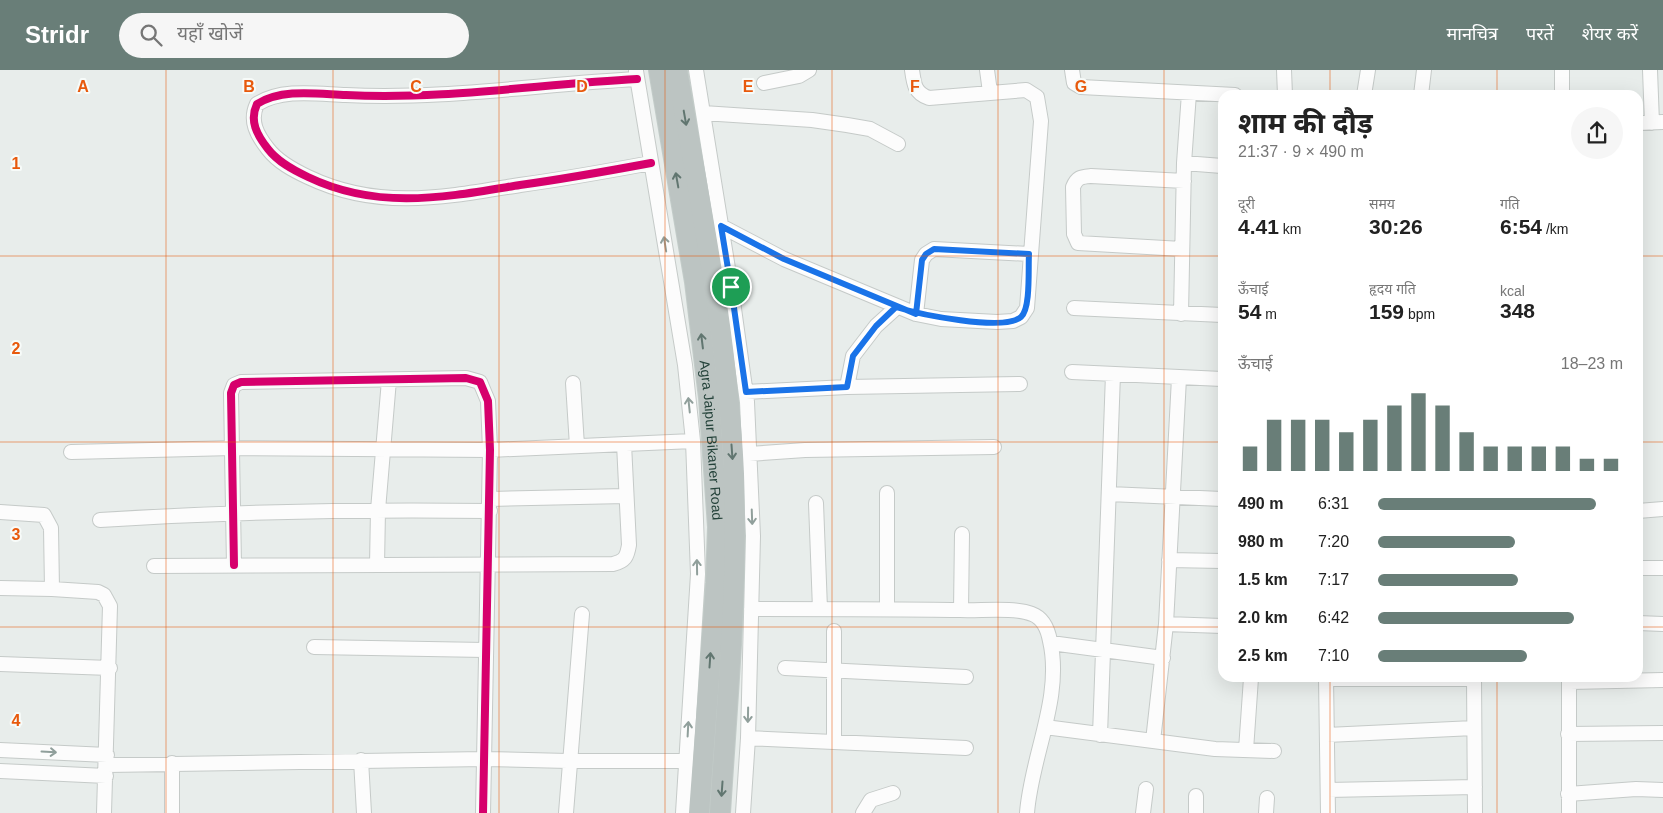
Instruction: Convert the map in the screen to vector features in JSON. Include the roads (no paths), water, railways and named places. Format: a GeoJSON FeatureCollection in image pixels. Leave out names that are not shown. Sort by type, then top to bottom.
{"type":"FeatureCollection","features":[{"type":"Feature","properties":{"kind":"highway","name":"Agra Jaipur Bikaner Road"},"geometry":{"type":"LineString","coordinates":[[659,70],[695,282],[709,398],[716,498],[716,583],[692,810]]}},
{"type":"Feature","properties":{"kind":"highway","name":"Agra Jaipur Bikaner Road"},"geometry":{"type":"LineString","coordinates":[[677,70],[712,274],[728,398],[734,471],[734,590],[720,813]]}},
{"type":"Feature","properties":{"kind":"street"},"geometry":{"type":"LineString","coordinates":[[696,70],[746,392],[753,536],[748,738],[743,813]]}},
{"type":"Feature","properties":{"kind":"street"},"geometry":{"type":"LineString","coordinates":[[764,83],[799,76],[809,70]]}},
{"type":"Feature","properties":{"kind":"street"},"geometry":{"type":"LineString","coordinates":[[721,226],[784,259],[916,314],[942,319],[998,322],[1013,321],[1021,317],[1027,308],[1029,254],[1041,121],[1040,103],[1037,96],[1026,90],[929,98],[920,95],[916,90],[912,70]]}},
{"type":"Feature","properties":{"kind":"street"},"geometry":{"type":"LineString","coordinates":[[987,70],[990,92]]}},
{"type":"Feature","properties":{"kind":"street"},"geometry":{"type":"LineString","coordinates":[[1072,70],[1074,83],[1081,87],[1218,94]]}},
{"type":"Feature","properties":{"kind":"street"},"geometry":{"type":"LineString","coordinates":[[1284,70],[1285,90]]}},
{"type":"Feature","properties":{"kind":"street"},"geometry":{"type":"LineString","coordinates":[[1365,90],[1368,70]]}},
{"type":"Feature","properties":{"kind":"street"},"geometry":{"type":"LineString","coordinates":[[1422,90],[1424,70]]}},
{"type":"Feature","properties":{"kind":"street"},"geometry":{"type":"LineString","coordinates":[[1562,70],[1562,90]]}},
{"type":"Feature","properties":{"kind":"street"},"geometry":{"type":"LineString","coordinates":[[1643,123],[1658,122],[1650,70]]}},
{"type":"Feature","properties":{"kind":"street"},"geometry":{"type":"LineString","coordinates":[[651,163],[450,197],[372,196],[323,184],[291,169],[272,154],[260,138],[253,123],[253,112],[257,104],[281,95],[407,97],[636,74],[651,163],[685,365],[693,441],[698,574],[686,761],[692,810]]}},
{"type":"Feature","properties":{"kind":"street"},"geometry":{"type":"LineString","coordinates":[[1181,314],[1184,163],[1189,93]]}},
{"type":"Feature","properties":{"kind":"street"},"geometry":{"type":"LineString","coordinates":[[703,113],[812,120],[847,125],[870,130],[898,144]]}},
{"type":"Feature","properties":{"kind":"street"},"geometry":{"type":"LineString","coordinates":[[1184,163],[1218,166]]}},
{"type":"Feature","properties":{"kind":"street"},"geometry":{"type":"LineString","coordinates":[[1182,249],[1083,245],[1078,243],[1074,234],[1073,187],[1076,180],[1080,177],[1091,176],[1184,181]]}},
{"type":"Feature","properties":{"kind":"street"},"geometry":{"type":"LineString","coordinates":[[916,314],[922,260],[926,254],[934,249],[1029,254]]}},
{"type":"Feature","properties":{"kind":"street"},"geometry":{"type":"LineString","coordinates":[[847,387],[853,356],[876,326],[896,307]]}},
{"type":"Feature","properties":{"kind":"street"},"geometry":{"type":"LineString","coordinates":[[1074,308],[1218,315]]}},
{"type":"Feature","properties":{"kind":"street"},"geometry":{"type":"LineString","coordinates":[[1072,372],[1218,380]]}},
{"type":"Feature","properties":{"kind":"street"},"geometry":{"type":"LineString","coordinates":[[1100,734],[1112,374]]}},
{"type":"Feature","properties":{"kind":"street"},"geometry":{"type":"LineString","coordinates":[[234,566],[231,393],[232,388],[237,383],[466,378],[480,382],[488,401],[490,450],[483,813]]}},
{"type":"Feature","properties":{"kind":"street"},"geometry":{"type":"LineString","coordinates":[[1153,741],[1166,624],[1178,378]]}},
{"type":"Feature","properties":{"kind":"street"},"geometry":{"type":"LineString","coordinates":[[377,565],[378,510],[389,380]]}},
{"type":"Feature","properties":{"kind":"street"},"geometry":{"type":"LineString","coordinates":[[573,383],[577,446]]}},
{"type":"Feature","properties":{"kind":"street"},"geometry":{"type":"LineString","coordinates":[[746,392],[847,387],[1020,384]]}},
{"type":"Feature","properties":{"kind":"street"},"geometry":{"type":"LineString","coordinates":[[71,452],[233,448],[490,450],[693,441]]}},
{"type":"Feature","properties":{"kind":"street"},"geometry":{"type":"LineString","coordinates":[[154,566],[613,564],[621,562],[628,556],[629,544],[624,444]]}},
{"type":"Feature","properties":{"kind":"street"},"geometry":{"type":"LineString","coordinates":[[749,454],[805,450],[994,447]]}},
{"type":"Feature","properties":{"kind":"street"},"geometry":{"type":"LineString","coordinates":[[887,493],[887,609]]}},
{"type":"Feature","properties":{"kind":"street"},"geometry":{"type":"LineString","coordinates":[[1109,494],[1218,499]]}},
{"type":"Feature","properties":{"kind":"street"},"geometry":{"type":"LineString","coordinates":[[100,520],[233,512],[378,510],[490,505],[626,496]]}},
{"type":"Feature","properties":{"kind":"street"},"geometry":{"type":"LineString","coordinates":[[816,503],[820,609]]}},
{"type":"Feature","properties":{"kind":"street"},"geometry":{"type":"LineString","coordinates":[[1643,510],[1663,509]]}},
{"type":"Feature","properties":{"kind":"street"},"geometry":{"type":"LineString","coordinates":[[0,512],[44,515],[51,528],[52,589]]}},
{"type":"Feature","properties":{"kind":"street"},"geometry":{"type":"LineString","coordinates":[[961,610],[962,534]]}},
{"type":"Feature","properties":{"kind":"street"},"geometry":{"type":"LineString","coordinates":[[1169,560],[1218,561]]}},
{"type":"Feature","properties":{"kind":"street"},"geometry":{"type":"LineString","coordinates":[[1643,568],[1663,568]]}},
{"type":"Feature","properties":{"kind":"street"},"geometry":{"type":"LineString","coordinates":[[0,588],[98,592],[108,600],[112,616],[104,813]]}},
{"type":"Feature","properties":{"kind":"street"},"geometry":{"type":"LineString","coordinates":[[751,609],[977,610],[1025,612],[1040,619],[1047,628],[1051,643],[1053,666],[1045,727],[1032,774],[1027,813]]}},
{"type":"Feature","properties":{"kind":"street"},"geometry":{"type":"LineString","coordinates":[[566,813],[568,762],[582,614]]}},
{"type":"Feature","properties":{"kind":"street"},"geometry":{"type":"LineString","coordinates":[[1643,623],[1663,624]]}},
{"type":"Feature","properties":{"kind":"street"},"geometry":{"type":"LineString","coordinates":[[1166,624],[1218,626]]}},
{"type":"Feature","properties":{"kind":"street"},"geometry":{"type":"LineString","coordinates":[[834,631],[834,742]]}},
{"type":"Feature","properties":{"kind":"street"},"geometry":{"type":"LineString","coordinates":[[1051,643],[1103,648],[1163,658]]}},
{"type":"Feature","properties":{"kind":"street"},"geometry":{"type":"LineString","coordinates":[[314,647],[485,650]]}},
{"type":"Feature","properties":{"kind":"street"},"geometry":{"type":"LineString","coordinates":[[0,664],[110,668]]}},
{"type":"Feature","properties":{"kind":"street"},"geometry":{"type":"LineString","coordinates":[[784,668],[966,677]]}},
{"type":"Feature","properties":{"kind":"street"},"geometry":{"type":"LineString","coordinates":[[1643,680],[1663,680]]}},
{"type":"Feature","properties":{"kind":"street"},"geometry":{"type":"LineString","coordinates":[[1246,750],[1251,682]]}},
{"type":"Feature","properties":{"kind":"street"},"geometry":{"type":"LineString","coordinates":[[1326,682],[1328,813]]}},
{"type":"Feature","properties":{"kind":"street"},"geometry":{"type":"LineString","coordinates":[[1474,682],[1476,813]]}},
{"type":"Feature","properties":{"kind":"street"},"geometry":{"type":"LineString","coordinates":[[1569,813],[1568,734],[1570,682]]}},
{"type":"Feature","properties":{"kind":"street"},"geometry":{"type":"LineString","coordinates":[[1045,727],[1153,741],[1274,751]]}},
{"type":"Feature","properties":{"kind":"street"},"geometry":{"type":"LineString","coordinates":[[1327,735],[1474,728]]}},
{"type":"Feature","properties":{"kind":"street"},"geometry":{"type":"LineString","coordinates":[[1568,734],[1663,733]]}},
{"type":"Feature","properties":{"kind":"street"},"geometry":{"type":"LineString","coordinates":[[748,738],[966,748]]}},
{"type":"Feature","properties":{"kind":"street"},"geometry":{"type":"LineString","coordinates":[[0,750],[106,765]]}},
{"type":"Feature","properties":{"kind":"street"},"geometry":{"type":"LineString","coordinates":[[0,771],[106,765],[361,760],[686,761]]}},
{"type":"Feature","properties":{"kind":"street"},"geometry":{"type":"LineString","coordinates":[[361,760],[364,813]]}},
{"type":"Feature","properties":{"kind":"street"},"geometry":{"type":"LineString","coordinates":[[172,763],[172,813]]}},
{"type":"Feature","properties":{"kind":"street"},"geometry":{"type":"LineString","coordinates":[[1328,790],[1475,787]]}},
{"type":"Feature","properties":{"kind":"street"},"geometry":{"type":"LineString","coordinates":[[1144,813],[1146,789]]}},
{"type":"Feature","properties":{"kind":"street"},"geometry":{"type":"LineString","coordinates":[[1568,794],[1636,789],[1663,790]]}},
{"type":"Feature","properties":{"kind":"street"},"geometry":{"type":"LineString","coordinates":[[863,813],[871,800],[892,793]]}},
{"type":"Feature","properties":{"kind":"street"},"geometry":{"type":"LineString","coordinates":[[1196,796],[1196,813]]}},
{"type":"Feature","properties":{"kind":"street"},"geometry":{"type":"LineString","coordinates":[[1266,813],[1267,798]]}}]}
